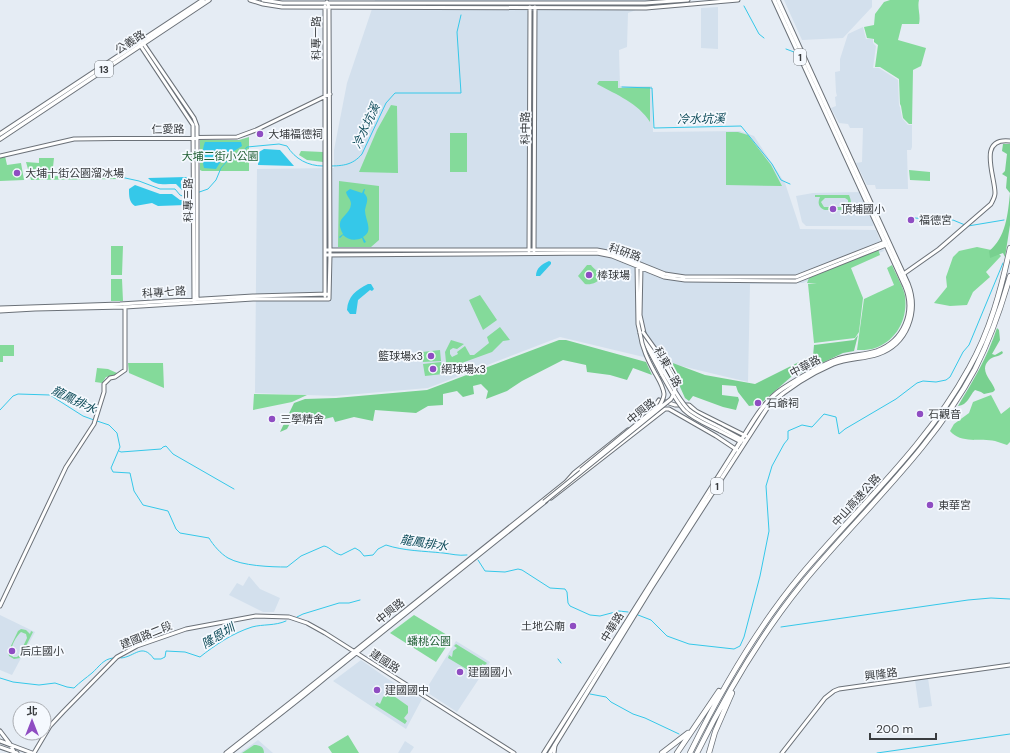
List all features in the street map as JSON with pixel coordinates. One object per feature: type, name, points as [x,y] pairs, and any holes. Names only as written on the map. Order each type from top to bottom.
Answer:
[{"type":"highway","name":"中山高速公路","points":[[690,753],[735,669],[766,621],[801,576],[919,442],[956,390],[973,361],[990,322],[1006,269],[1010,248]]},
{"type":"highway","name":"中山高速公路","points":[[696,753],[712,722],[767,631],[820,563],[926,442],[950,409],[975,369],[986,346],[996,322],[1010,276]]},
{"type":"highway","points":[[677,753],[735,669]]},
{"type":"highway","points":[[709,753],[717,728],[740,675]]},
{"type":"highway","points":[[662,753],[686,735],[704,713]]},
{"type":"highway","points":[[712,753],[717,728]]},
{"type":"main road","name":"公義路","points":[[0,139],[203,0]]},
{"type":"main road","name":"公義路","points":[[0,134],[209,0]]},
{"type":"main road","name":"中華路","points":[[774,0],[791,33],[902,275]]},
{"type":"main road","name":"中華路","points":[[544,753],[744,439],[766,409],[781,394],[830,366],[846,360],[879,353],[889,348],[899,340],[909,324],[913,306],[912,294],[885,244],[791,33],[778,0]]},
{"type":"main road","name":"中華路","points":[[550,753],[686,530]]},
{"type":"street","points":[[250,0],[276,6],[447,8],[646,8],[738,0]]},
{"type":"street","points":[[263,0],[282,3],[645,3],[688,0]]},
{"type":"street","name":"科專一路","points":[[325,299],[326,160],[324,7],[327,2]]},
{"type":"street","name":"科專一路","points":[[327,2],[329,7],[330,94],[329,299]]},
{"type":"street","points":[[447,8],[448,3]]},
{"type":"street","name":"科中路","points":[[530,3],[530,252]]},
{"type":"street","name":"科中路","points":[[534,3],[534,252]]},
{"type":"street","name":"科專三路","points":[[141,43],[189,118],[193,125],[196,137],[196,301]]},
{"type":"street","name":"仁愛路","points":[[0,156],[74,139],[237,137],[330,94]]},
{"type":"street","points":[[902,275],[939,249],[987,208],[994,199],[994,186],[990,156],[991,150],[1000,141],[1010,141]]},
{"type":"street","points":[[325,177],[330,177]]},
{"type":"street","name":"科研路","points":[[325,250],[534,252],[597,250],[613,253],[641,266],[665,274],[685,277],[796,277],[885,244]]},
{"type":"street","name":"科研路","points":[[325,255],[530,252]]},
{"type":"street","name":"科東二路","points":[[637,264],[637,312],[642,332],[673,394],[684,410],[691,415],[721,430],[744,439]]},
{"type":"street","name":"科東二路","points":[[641,266],[640,315],[642,332]]},
{"type":"street","name":"科專七路","points":[[0,311],[125,306],[253,296],[329,294]]},
{"type":"street","name":"科專七路","points":[[196,301],[329,299]]},
{"type":"street","points":[[0,606],[66,467],[94,424],[104,392],[104,384],[106,380],[115,377],[125,370],[125,306]]},
{"type":"street","name":"科專七路","points":[[0,308],[125,306]]},
{"type":"street","name":"中興路","points":[[495,540],[660,405],[664,394],[662,385],[641,341],[642,332]]},
{"type":"street","name":"中興路","points":[[226,753],[536,509],[671,399],[676,388],[674,378],[642,332]]},
{"type":"street","name":"中興路","points":[[654,409],[659,400]]},
{"type":"street","name":"中興路","points":[[566,482],[574,473],[663,401],[675,405]]},
{"type":"street","points":[[672,411],[671,407],[675,405],[689,405],[744,439]]},
{"type":"street","name":"中興路","points":[[544,502],[577,479],[622,441],[665,409],[669,409],[737,450]]},
{"type":"street","points":[[531,509],[536,509]]},
{"type":"street","name":"建國路二段","points":[[33,753],[50,726],[63,712],[117,657],[137,646],[186,629],[256,616],[289,617],[307,623]]},
{"type":"street","name":"建國路","points":[[307,623],[356,652],[514,753]]},
{"type":"street","name":"中興路","points":[[230,753],[293,705],[356,652]]},
{"type":"street","name":"興隆路","points":[[782,753],[825,698],[839,689],[1010,666]]},
{"type":"street","points":[[0,731],[16,752]]},
{"type":"street","points":[[0,741],[33,753]]},
{"type":"street","points":[[554,753],[556,743]]},
{"type":"street","points":[[0,747],[16,752]]},
{"type":"shaded area","points":[[375,0],[656,0],[649,5],[628,13],[627,47],[619,50],[620,86],[652,86],[653,132],[740,131],[754,136],[785,183],[800,229],[876,230],[884,251],[803,283],[750,284],[748,382],[560,337],[428,388],[334,396],[255,393],[257,169],[334,168],[334,150],[347,83]]},
{"type":"shaded area","points":[[784,0],[872,0],[872,7],[843,38],[802,40]]},
{"type":"shaded area","points":[[718,7],[718,49],[701,48],[701,8]]},
{"type":"shaded area","points":[[863,27],[866,39],[873,39],[873,43],[876,46],[873,68],[879,68],[898,80],[899,105],[902,118],[908,125],[912,125],[912,147],[911,150],[907,150],[908,189],[876,189],[875,185],[867,185],[856,163],[862,162],[863,128],[850,128],[848,124],[839,123],[831,108],[836,106],[835,97],[837,96],[835,72],[840,71],[840,59],[848,34]]},
{"type":"shaded area","name":"頂埔國小","points":[[860,192],[874,224],[873,226],[806,226],[802,222],[796,196],[813,193]]},
{"type":"shaded area","points":[[249,576],[260,589],[280,598],[274,612],[263,612],[229,595],[237,583],[243,586]]},
{"type":"shaded area","name":"后庄國小","points":[[0,615],[35,632],[12,675],[0,670]]},
{"type":"shaded area","name":"建國國小","points":[[456,641],[490,662],[457,712],[425,691]]},
{"type":"shaded area","name":"建國國中","points":[[361,660],[388,679],[422,699],[406,729],[333,681]]},
{"type":"shaded area","points":[[928,678],[932,706],[919,708],[915,680]]},
{"type":"shaded area","points":[[258,740],[273,753],[240,753]]},
{"type":"shaded area","points":[[405,741],[414,747],[410,753],[398,753]]},
{"type":"green space","points":[[890,0],[919,0],[919,24],[902,24],[898,40],[926,48],[921,66],[913,70],[912,124],[909,124],[903,118],[900,104],[899,79],[880,67],[875,67],[878,45],[874,42],[874,39],[867,38],[864,27],[874,25],[875,14],[884,2]]},
{"type":"green space","points":[[599,81],[618,81],[618,88],[650,87],[650,122],[645,115],[633,105],[597,84]]},
{"type":"green space","points":[[391,105],[397,106],[398,173],[359,172],[377,130]]},
{"type":"green space","points":[[726,132],[738,132],[748,135],[771,165],[782,186],[726,185]]},
{"type":"green space","points":[[450,133],[467,133],[467,172],[450,172]]},
{"type":"green space","name":"大埔二街小公園","points":[[249,137],[249,171],[200,170],[200,140],[239,140]]},
{"type":"green space","points":[[1003,144],[1010,144],[1010,193],[1006,188],[1007,177],[1002,174],[1005,171],[1007,154],[1002,151]]},
{"type":"green space","points":[[301,151],[323,152],[323,162],[307,160],[299,155]]},
{"type":"green space","points":[[5,156],[7,165],[21,163],[24,180],[0,181],[0,157]]},
{"type":"green space","points":[[39,158],[54,158],[52,176],[118,179],[31,180],[26,162],[39,163]]},
{"type":"green space","points":[[909,170],[930,172],[930,181],[910,180]]},
{"type":"green space","points":[[339,181],[379,186],[379,240],[371,247],[338,247]]},
{"type":"green space","points":[[1010,193],[1010,225],[1005,257],[1003,253],[990,258],[989,251],[995,246],[1003,232]]},
{"type":"green space","points":[[815,195],[849,195],[851,205],[847,210],[825,210],[819,205],[820,197],[815,197]],"holes":[[[825,198],[845,198],[848,200],[848,204],[844,207],[824,207],[821,202]]]},
{"type":"green space","points":[[111,246],[123,246],[122,275],[111,275]]},
{"type":"green space","points":[[977,247],[996,251],[1001,256],[986,272],[990,277],[973,292],[967,305],[950,306],[934,303],[947,287],[946,277],[953,257],[959,251]]},
{"type":"green space","points":[[878,249],[880,255],[851,268],[863,298],[859,332],[855,338],[814,343],[808,284],[817,284],[807,283],[809,278]]},
{"type":"green space","name":"棒球場","points":[[587,265],[591,265],[600,275],[597,282],[585,284],[578,276]]},
{"type":"green space","points":[[892,265],[905,296],[904,313],[899,329],[888,341],[880,346],[872,349],[857,350],[864,299],[894,285],[887,268]]},
{"type":"green space","points":[[111,279],[122,279],[123,301],[111,301]]},
{"type":"green space","points":[[480,295],[497,320],[483,330],[469,300]]},
{"type":"green space","points":[[500,327],[510,340],[503,341],[492,352],[459,364],[447,372],[445,352],[451,340],[464,344],[457,349],[453,348],[450,350],[452,357],[458,354],[457,352],[465,346],[470,355],[474,355],[489,343],[487,337]]},
{"type":"green space","points":[[997,328],[999,330],[1000,340],[992,354],[995,355],[1002,351],[1003,353],[989,360],[985,368],[987,376],[995,390],[984,394],[975,390],[964,404],[958,406],[985,358]]},
{"type":"green space","points":[[858,335],[854,351],[843,353],[801,373],[813,356],[814,345],[854,340]]},
{"type":"green space","points":[[559,340],[566,340],[646,362],[652,375],[633,368],[627,380],[610,375],[587,372],[586,365],[563,360],[522,381],[507,391],[486,399],[488,391],[481,384],[473,386],[474,394],[463,397],[457,391],[443,394],[443,405],[428,406],[416,413],[375,410],[373,421],[354,417],[335,422],[333,417],[316,421],[314,418],[302,421],[296,412],[287,429],[280,432],[294,403],[305,399],[336,398],[427,390]]},
{"type":"green space","points":[[0,345],[14,345],[14,356],[3,356],[3,362],[0,362]]},
{"type":"green space","name":"籃球場x3","points":[[440,350],[441,361],[423,362],[422,352]]},
{"type":"green space","points":[[807,358],[799,370],[761,403],[758,398],[754,401],[756,405],[749,406],[738,392],[736,386],[722,385],[722,395],[738,397],[739,400],[736,410],[693,396],[689,401],[685,398],[670,362],[705,375],[755,384]]},
{"type":"green space","name":"網球場x3","points":[[441,362],[443,374],[425,376],[423,364]]},
{"type":"green space","points":[[128,363],[163,363],[164,388],[129,373]]},
{"type":"green space","points":[[97,368],[108,369],[117,373],[117,375],[106,377],[102,383],[95,382]]},
{"type":"green space","points":[[254,394],[307,395],[292,402],[253,410]]},
{"type":"green space","points":[[991,395],[1001,414],[1010,407],[1010,442],[1007,445],[989,440],[971,440],[960,438],[950,431],[954,424],[969,413],[973,402]]},
{"type":"green space","name":"蟠桃公園","points":[[414,615],[452,638],[436,662],[390,633]]},
{"type":"green space","points":[[21,629],[26,630],[30,634],[31,631],[33,632],[20,658],[14,659],[9,656],[8,652],[18,631]],"holes":[[[21,632],[26,634],[27,638],[19,655],[17,657],[13,657],[11,651],[15,639]]]},
{"type":"green space","points":[[456,644],[487,663],[485,665],[482,664],[482,670],[478,673],[480,674],[478,676],[448,658],[449,655],[452,657],[453,651],[457,648],[454,646]]},
{"type":"green space","points":[[391,694],[408,706],[408,713],[404,718],[407,721],[405,724],[375,705],[377,702],[380,704],[383,697]]},
{"type":"green space","points":[[348,735],[359,753],[332,753],[328,747]]},
{"type":"green space","points":[[254,745],[261,747],[264,753],[242,753]]},
{"type":"water","points":[[205,142],[241,142],[242,146],[223,158],[216,169],[204,168],[203,148]]},
{"type":"water","points":[[264,149],[280,150],[294,166],[258,165],[259,152]]},
{"type":"water","points":[[186,177],[188,179],[186,190],[182,190],[176,184],[157,183],[148,178]]},
{"type":"water","points":[[135,185],[160,194],[172,194],[180,200],[187,200],[186,205],[158,206],[152,203],[135,206],[130,201],[129,189]]},
{"type":"water","points":[[350,189],[362,193],[365,189],[364,193],[367,201],[365,214],[368,232],[363,237],[366,242],[364,243],[362,238],[352,240],[343,235],[340,238],[339,237],[343,234],[340,228],[341,220],[348,212],[351,204],[346,192]]},
{"type":"water","points":[[549,261],[551,264],[540,276],[536,276],[540,267]]},
{"type":"water","points":[[368,284],[371,284],[374,289],[372,291],[370,290],[358,300],[356,314],[350,314],[347,310],[351,297],[356,291]]},
{"type":"waterway","points":[[744,6],[759,34],[764,38]]},
{"type":"waterway","name":"冷水坑溪","points":[[326,166],[350,163],[362,154],[386,103],[395,93],[461,93],[457,32],[461,15]]},
{"type":"waterway","points":[[786,49],[794,52]]},
{"type":"waterway","name":"冷水坑溪","points":[[622,87],[652,88],[654,128],[741,126],[772,164],[781,180],[790,184]]},
{"type":"waterway","name":"冷水坑溪","points":[[53,173],[116,176],[139,181],[160,189],[175,189],[180,195],[185,197],[208,189],[216,180],[221,168],[227,161],[235,159],[247,147],[279,144],[287,146],[290,151],[302,161],[312,165],[323,166]]},
{"type":"waterway","points":[[914,218],[953,220],[965,225]]},
{"type":"waterway","points":[[968,226],[1004,220]]},
{"type":"waterway","points":[[638,615],[651,620],[667,636],[689,644],[734,649],[740,646],[744,637],[760,576],[769,531],[766,486],[772,466],[788,439],[788,431],[802,425],[812,427],[824,414],[836,417],[839,434],[896,399],[917,383],[923,381],[936,382],[946,380],[950,377],[963,352],[969,345],[1003,263]]},
{"type":"waterway","name":"龍鳳排水","points":[[0,410],[13,396],[18,394],[50,395],[83,416],[94,420]]},
{"type":"waterway","name":"龍鳳排水","points":[[97,421],[109,425],[117,433],[120,447],[111,468],[113,472],[130,473],[134,491],[143,505],[168,511],[176,529],[180,533],[209,538],[220,552],[234,561],[257,566],[287,567],[301,556],[324,546],[341,555],[355,548],[364,556],[373,555],[378,549],[386,545],[407,550],[467,555]]},
{"type":"waterway","points":[[119,451],[161,449],[166,446],[173,454],[234,489]]},
{"type":"waterway","name":"龍鳳排水","points":[[478,560],[485,571],[505,572],[518,569],[550,588],[565,589],[570,606],[590,615],[600,616],[619,611],[628,612]]},
{"type":"waterway","points":[[781,627],[968,600],[991,598],[1010,599]]},
{"type":"waterway","name":"隆恩圳","points":[[297,617],[339,603],[349,603],[360,600]]},
{"type":"waterway","name":"隆恩圳","points":[[121,658],[142,651],[150,654],[154,659],[161,659],[165,657],[166,651],[185,652],[200,657],[224,640],[252,627],[278,624],[286,621]]},
{"type":"waterway","name":"隆恩圳","points":[[0,678],[13,682],[39,685],[55,683],[74,688],[104,662],[113,658]]},
{"type":"waterway","points":[[558,659],[561,663]]},
{"type":"waterway","points":[[590,694],[606,697],[611,702],[633,714],[679,734]]},
{"type":"waterway","points":[[877,753],[1010,734]]},
{"type":"place","name":"大埔福德祠","points":[[260,134]]},
{"type":"place","name":"大埔十街公園溜冰場","points":[[17,173]]},
{"type":"place","name":"頂埔國小","points":[[833,209]]},
{"type":"place","name":"福德宮","points":[[911,220]]},
{"type":"place","name":"棒球場","points":[[589,275]]},
{"type":"place","name":"籃球場x3","points":[[431,356]]},
{"type":"place","name":"網球場x3","points":[[433,369]]},
{"type":"place","name":"石爺祠","points":[[758,403]]},
{"type":"place","name":"石觀音","points":[[920,414]]},
{"type":"place","name":"三學精舍","points":[[272,419]]},
{"type":"place","name":"東華宮","points":[[930,505]]},
{"type":"place","name":"土地公廟","points":[[573,626]]},
{"type":"place","name":"后庄國小","points":[[12,651]]},
{"type":"place","name":"建國國小","points":[[460,672]]},
{"type":"place","name":"建國國中","points":[[377,690]]}]
